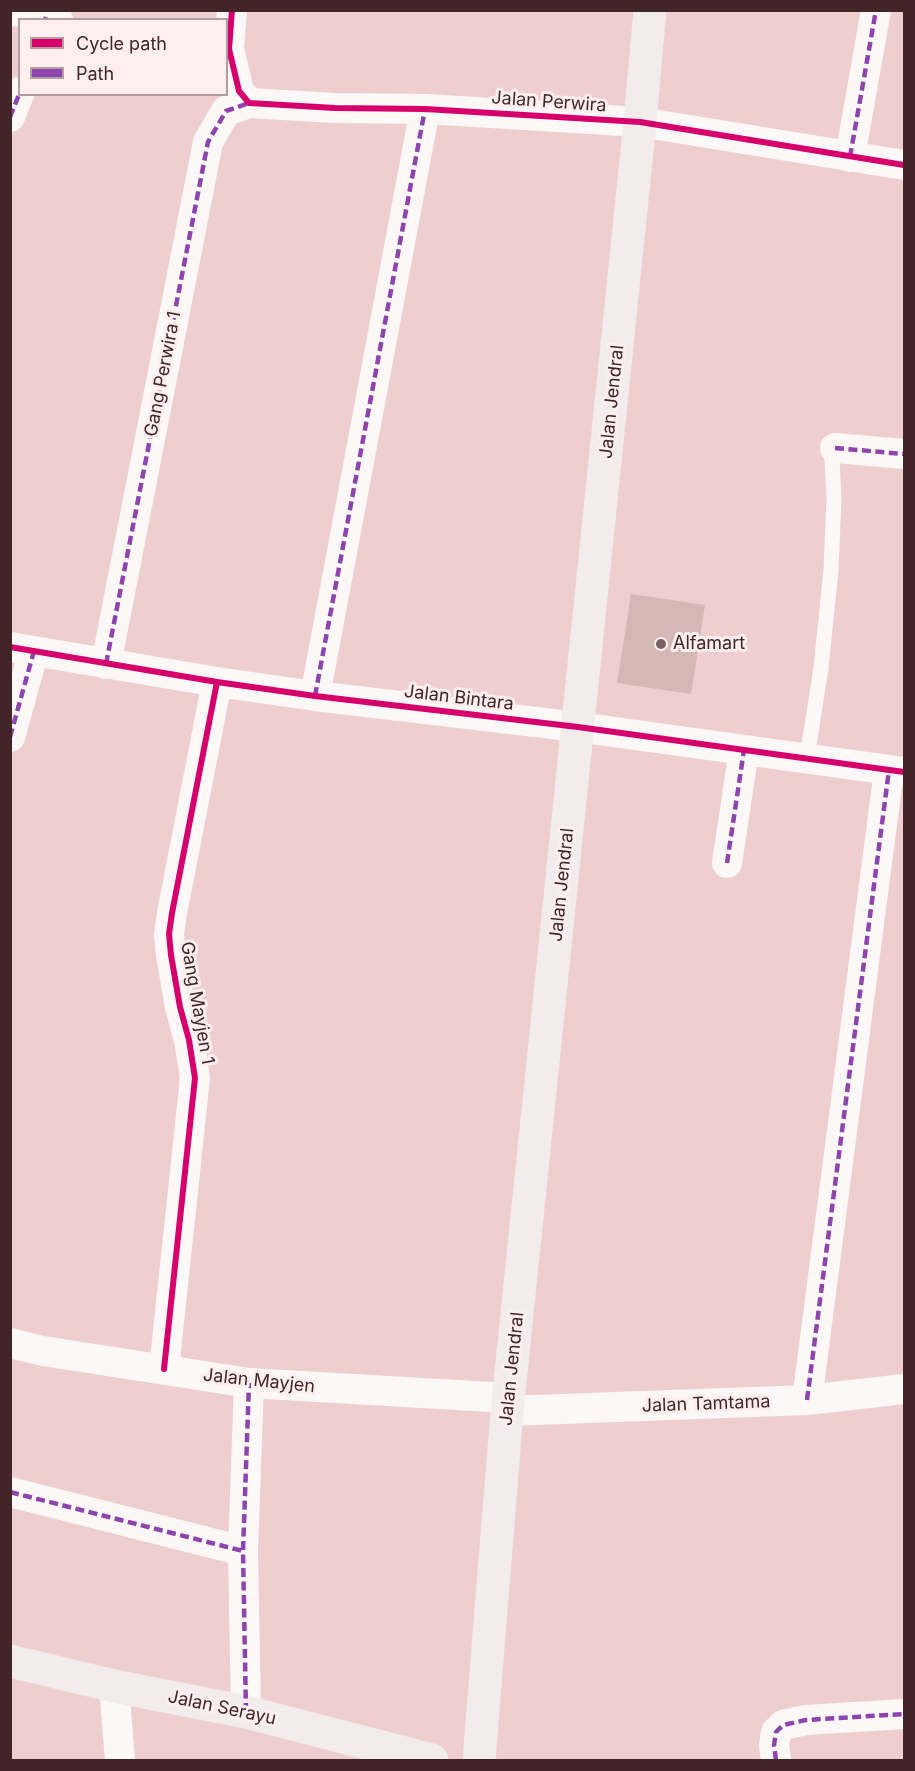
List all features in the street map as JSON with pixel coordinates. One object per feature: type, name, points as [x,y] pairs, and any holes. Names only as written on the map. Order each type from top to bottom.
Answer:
[{"type":"main road","name":"Jalan Jendral","points":[[479,1761],[508,1405],[650,10]]},
{"type":"main road","name":"Jalan Serayu","points":[[10,1661],[114,1686],[246,1712],[432,1761]]},
{"type":"street","points":[[11,10],[46,18]]},
{"type":"street","points":[[232,10],[228,49],[239,91],[249,104]]},
{"type":"street","points":[[850,157],[876,10]]},
{"type":"street","points":[[10,117],[18,96]]},
{"type":"street","name":"Jalan Perwira","points":[[249,104],[425,109],[640,123],[904,165]]},
{"type":"street","name":"Gang Perwira 1","points":[[106,664],[208,142],[226,111],[249,104]]},
{"type":"street","points":[[315,696],[425,109]]},
{"type":"street","points":[[835,448],[904,454]]},
{"type":"street","points":[[10,737],[22,649]]},
{"type":"street","name":"Jalan Bintara","points":[[22,649],[315,696],[578,727],[897,771]]},
{"type":"street","name":"Gang Mayjen 1","points":[[164,1369],[195,1078],[174,976],[170,934],[172,913],[217,682]]},
{"type":"street","points":[[727,862],[744,750]]},
{"type":"street","points":[[807,1400],[897,771]]},
{"type":"street","name":"Jalan Mayjen","points":[[10,1343],[43,1351],[249,1383],[508,1405]]},
{"type":"street","points":[[246,1712],[243,1551],[249,1383]]},
{"type":"street","name":"Jalan Tamtama","points":[[508,1405],[807,1400],[904,1389]]},
{"type":"street","points":[[10,1492],[243,1551]]},
{"type":"street","points":[[114,1686],[120,1761]]},
{"type":"street","points":[[776,1761],[774,1745],[776,1732],[783,1725],[806,1720],[904,1714]]},
{"type":"lane","points":[[807,758],[821,668],[831,570],[834,499],[832,459],[835,448]]},
{"type":"building","name":"Alfamart","points":[[631,594],[705,605],[691,694],[617,683]]},
{"type":"marked path","points":[[850,157],[876,10]]},
{"type":"marked path","points":[[10,117],[18,96]]},
{"type":"marked path","points":[[106,664],[208,142],[226,111],[249,103]]},
{"type":"marked path","points":[[315,696],[425,109]]},
{"type":"marked path","points":[[835,448],[904,454]]},
{"type":"marked path","points":[[10,737],[34,651]]},
{"type":"marked path","points":[[727,863],[744,750]]},
{"type":"marked path","points":[[807,1400],[889,770]]},
{"type":"marked path","points":[[246,1712],[243,1551],[249,1383]]},
{"type":"marked path","points":[[10,1492],[243,1551]]},
{"type":"marked path","points":[[776,1760],[774,1745],[776,1732],[783,1725],[806,1720],[904,1714]]},
{"type":"cycle path","points":[[232,10],[229,49],[239,91],[249,103],[335,108],[425,109],[640,122],[904,165]]},
{"type":"cycle path","points":[[10,647],[315,696],[578,727],[904,772]]},
{"type":"cycle path","points":[[164,1369],[195,1078],[189,1040],[180,1007],[169,934],[217,682]]},
{"type":"place","name":"Alfamart","points":[[661,644]]}]
